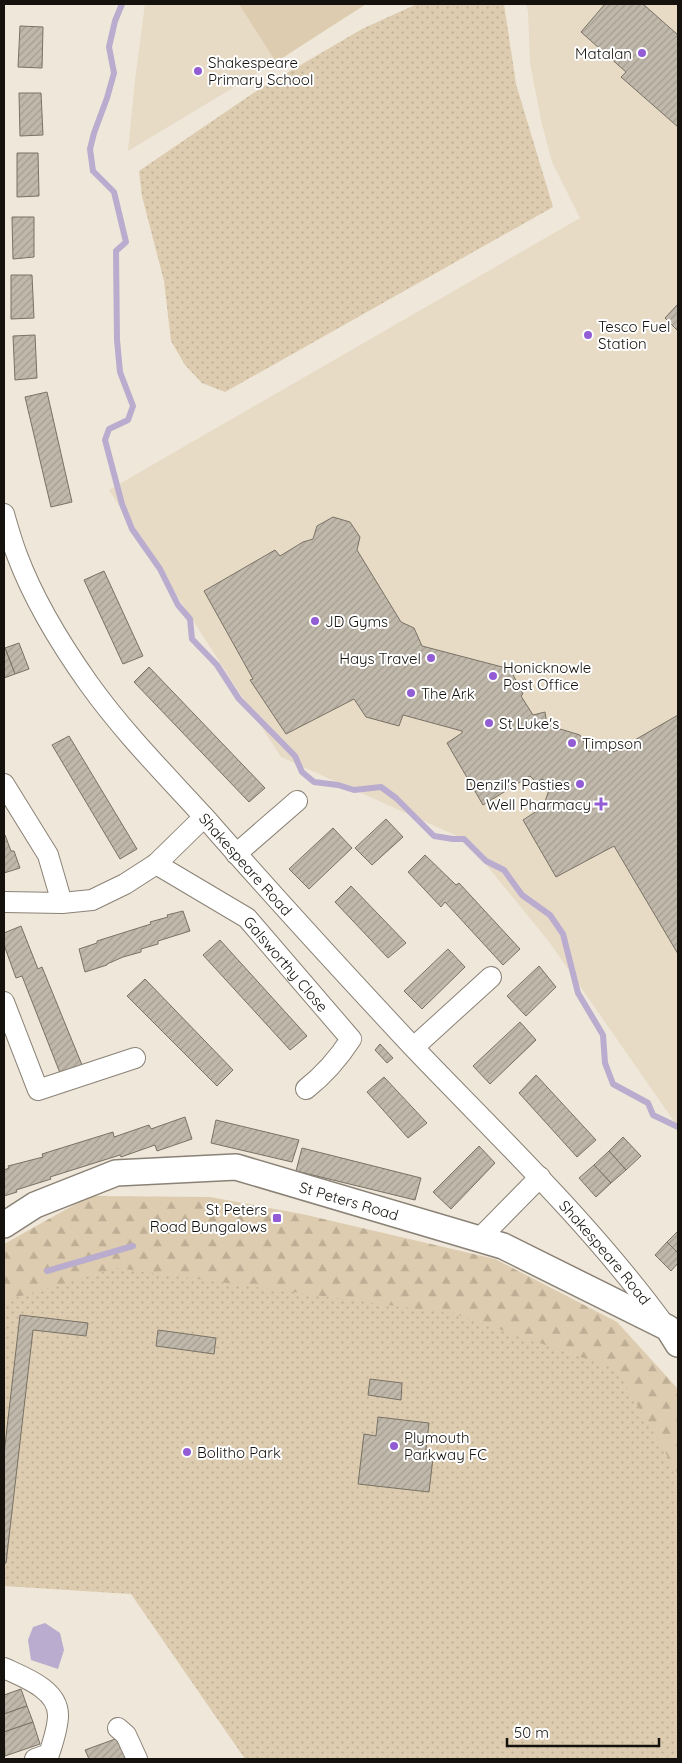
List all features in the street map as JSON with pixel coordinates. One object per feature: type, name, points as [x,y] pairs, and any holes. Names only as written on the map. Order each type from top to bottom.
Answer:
[{"type":"street","name":"Shakespeare Road","points":[[4,514],[17,555],[40,606],[88,683],[115,718],[236,854],[414,1047],[540,1178],[631,1279],[673,1336]]},
{"type":"street","points":[[4,784],[48,855],[62,903]]},
{"type":"street","points":[[236,854],[297,801]]},
{"type":"street","points":[[4,902],[62,903],[92,900],[124,884],[156,864],[204,817]]},
{"type":"street","name":"Galsworthy Close","points":[[156,864],[247,918],[351,1038],[333,1065],[323,1076],[306,1089]]},
{"type":"street","points":[[414,1047],[491,977]]},
{"type":"street","points":[[4,1002],[38,1090],[135,1058]]},
{"type":"street","name":"St Peters Road","points":[[4,1225],[35,1206],[116,1173],[236,1168],[503,1246],[673,1336]]},
{"type":"street","points":[[479,1239],[540,1178]]},
{"type":"street","points":[[4,1668],[35,1683],[51,1697],[58,1713],[57,1727],[42,1757]]},
{"type":"street","points":[[118,1728],[126,1736],[137,1759]]},
{"type":"shaded area","name":"Shakespeare Primary School","points":[[145,4],[366,4],[276,62],[128,151]]},
{"type":"shaded area","points":[[526,4],[678,4],[678,1127],[550,943],[466,840],[281,757],[109,490],[580,218],[552,162],[541,120],[530,63],[528,11]]},
{"type":"shaded area","points":[[45,1623],[60,1633],[64,1650],[58,1669],[31,1660],[28,1640],[33,1627]]},
{"type":"green space","points":[[239,4],[366,4],[276,62]]},
{"type":"green space","points":[[417,4],[504,4],[516,84],[553,207],[225,392],[202,383],[185,365],[171,341],[164,281],[142,196],[139,171],[258,90],[362,29]]},
{"type":"green space","points":[[90,1196],[210,1197],[302,1214],[495,1259],[617,1322],[678,1389],[678,1492],[4,1302],[4,1244]]},
{"type":"green space","points":[[117,1268],[455,1314],[616,1369],[678,1474],[678,1759],[245,1759],[131,1594],[4,1586],[4,1301]]},
{"type":"building","name":"Matalan","points":[[605,4],[643,4],[678,35],[678,127],[621,77],[626,72],[581,32]]},
{"type":"building","points":[[20,26],[43,27],[42,68],[18,67]]},
{"type":"building","points":[[19,93],[41,93],[43,135],[20,136]]},
{"type":"building","points":[[17,153],[38,153],[39,196],[17,197]]},
{"type":"building","points":[[12,217],[34,217],[34,257],[13,259]]},
{"type":"building","points":[[11,275],[32,275],[34,318],[11,319]]},
{"type":"building","points":[[678,304],[678,331],[665,318]]},
{"type":"building","points":[[35,335],[37,378],[15,380],[13,336]]},
{"type":"building","points":[[47,392],[72,502],[51,507],[25,397]]},
{"type":"building","points":[[333,517],[350,522],[360,537],[357,550],[401,622],[414,628],[422,646],[510,669],[523,694],[521,696],[533,715],[545,712],[547,725],[580,735],[589,752],[607,740],[614,752],[678,715],[678,954],[614,846],[556,877],[523,820],[543,807],[549,790],[543,779],[536,782],[530,776],[483,805],[447,743],[462,733],[462,731],[403,715],[399,726],[366,717],[354,699],[286,734],[250,680],[253,679],[204,591],[275,550],[280,556],[303,542],[313,539],[317,526]]},
{"type":"building","points":[[104,571],[143,656],[123,664],[84,580]]},
{"type":"building","points":[[19,643],[29,669],[15,674],[5,648]]},
{"type":"building","points":[[4,649],[15,674],[4,678]]},
{"type":"building","points":[[149,667],[265,788],[249,802],[134,682]]},
{"type":"building","points":[[69,736],[137,849],[120,859],[52,745]]},
{"type":"building","points":[[386,819],[403,837],[372,865],[355,848]]},
{"type":"building","points":[[333,828],[352,848],[309,889],[289,869]]},
{"type":"building","points":[[4,836],[11,851],[14,851],[20,868],[4,873]]},
{"type":"building","points":[[425,855],[456,885],[459,883],[520,949],[503,965],[445,902],[441,907],[408,872]]},
{"type":"building","points":[[351,886],[406,943],[388,958],[335,902]]},
{"type":"building","points":[[183,911],[190,931],[158,941],[158,944],[141,949],[141,952],[85,972],[79,949],[97,943],[97,941],[151,924],[150,922],[168,917],[167,915]]},
{"type":"building","points":[[21,926],[38,969],[42,967],[82,1065],[60,1073],[22,976],[16,978],[4,945],[4,933]]},
{"type":"building","points":[[220,940],[307,1036],[290,1050],[203,955]]},
{"type":"building","points":[[448,949],[465,967],[422,1009],[404,991]]},
{"type":"building","points":[[539,966],[556,987],[526,1016],[507,996]]},
{"type":"building","points":[[145,979],[233,1070],[217,1086],[127,996]]},
{"type":"building","points":[[520,1022],[536,1040],[490,1084],[473,1066]]},
{"type":"building","points":[[380,1044],[393,1058],[387,1063],[375,1050]]},
{"type":"building","points":[[536,1075],[596,1140],[577,1157],[519,1093]]},
{"type":"building","points":[[384,1077],[427,1123],[408,1138],[367,1092]]},
{"type":"building","points":[[185,1117],[192,1139],[157,1151],[155,1145],[121,1157],[120,1155],[50,1177],[51,1179],[16,1190],[17,1192],[4,1196],[4,1170],[9,1168],[8,1166],[43,1157],[42,1154],[113,1132],[114,1137],[149,1125],[151,1129]]},
{"type":"building","points":[[216,1120],[299,1140],[292,1162],[211,1143]]},
{"type":"building","points":[[623,1137],[641,1156],[626,1170],[609,1151]]},
{"type":"building","points":[[479,1146],[495,1163],[451,1209],[433,1192]]},
{"type":"building","points":[[302,1148],[421,1178],[415,1200],[296,1171]]},
{"type":"building","points":[[609,1151],[626,1170],[611,1183],[594,1165]]},
{"type":"building","points":[[594,1165],[611,1183],[596,1197],[579,1178]]},
{"type":"building","points":[[678,1231],[678,1253],[667,1242]]},
{"type":"building","points":[[667,1242],[678,1253],[678,1263],[671,1271],[655,1255]]},
{"type":"building","points":[[20,1315],[88,1323],[86,1336],[33,1330],[6,1563],[4,1563],[4,1454]]},
{"type":"building","points":[[158,1330],[216,1338],[214,1354],[156,1346]]},
{"type":"building","points":[[370,1379],[402,1383],[401,1400],[368,1395]]},
{"type":"building","name":"Plymouth Parkway FC","points":[[378,1417],[429,1423],[425,1457],[433,1458],[429,1492],[358,1484],[364,1434],[376,1436]]},
{"type":"building","points":[[21,1689],[27,1706],[4,1714],[4,1695]]},
{"type":"building","points":[[27,1706],[33,1722],[4,1732],[4,1714]]},
{"type":"building","points":[[33,1722],[40,1744],[5,1756],[4,1732]]},
{"type":"building","points":[[118,1738],[126,1759],[89,1759],[85,1750]]},
{"type":"waterway","points":[[122,4],[115,21],[109,47],[114,73],[90,149],[93,171],[114,192],[126,242],[116,251],[117,340],[120,372],[133,406],[128,420],[109,429],[105,440],[122,504],[132,529],[160,569],[178,605],[190,619],[192,639],[217,665],[239,699],[295,756],[302,772],[314,782],[338,785],[354,790],[381,787],[396,798],[434,836],[464,839],[486,861],[504,870],[522,895],[550,915],[563,934],[578,993],[603,1035],[605,1063],[613,1084],[648,1103],[653,1115],[678,1127]]},
{"type":"waterway","points":[[47,1271],[133,1246]]},
{"type":"place","name":"Matalan","points":[[642,53]]},
{"type":"place","name":"Shakespeare Primary School","points":[[198,71]]},
{"type":"place","name":"Tesco Fuel Station","points":[[588,335]]},
{"type":"place","name":"JD Gyms","points":[[315,621]]},
{"type":"place","name":"Hays Travel","points":[[431,658]]},
{"type":"place","name":"Honicknowle Post Office","points":[[493,676]]},
{"type":"place","name":"The Ark","points":[[411,693]]},
{"type":"place","name":"St Luke's","points":[[489,723]]},
{"type":"place","name":"Timpson","points":[[572,743]]},
{"type":"place","name":"Denzil's Pasties","points":[[580,784]]},
{"type":"place","name":"Well Pharmacy","points":[[601,804]]},
{"type":"place","name":"St Peters Road Bungalows","points":[[277,1218]]},
{"type":"place","name":"Plymouth Parkway FC","points":[[394,1446]]},
{"type":"place","name":"Bolitho Park","points":[[187,1452]]}]
